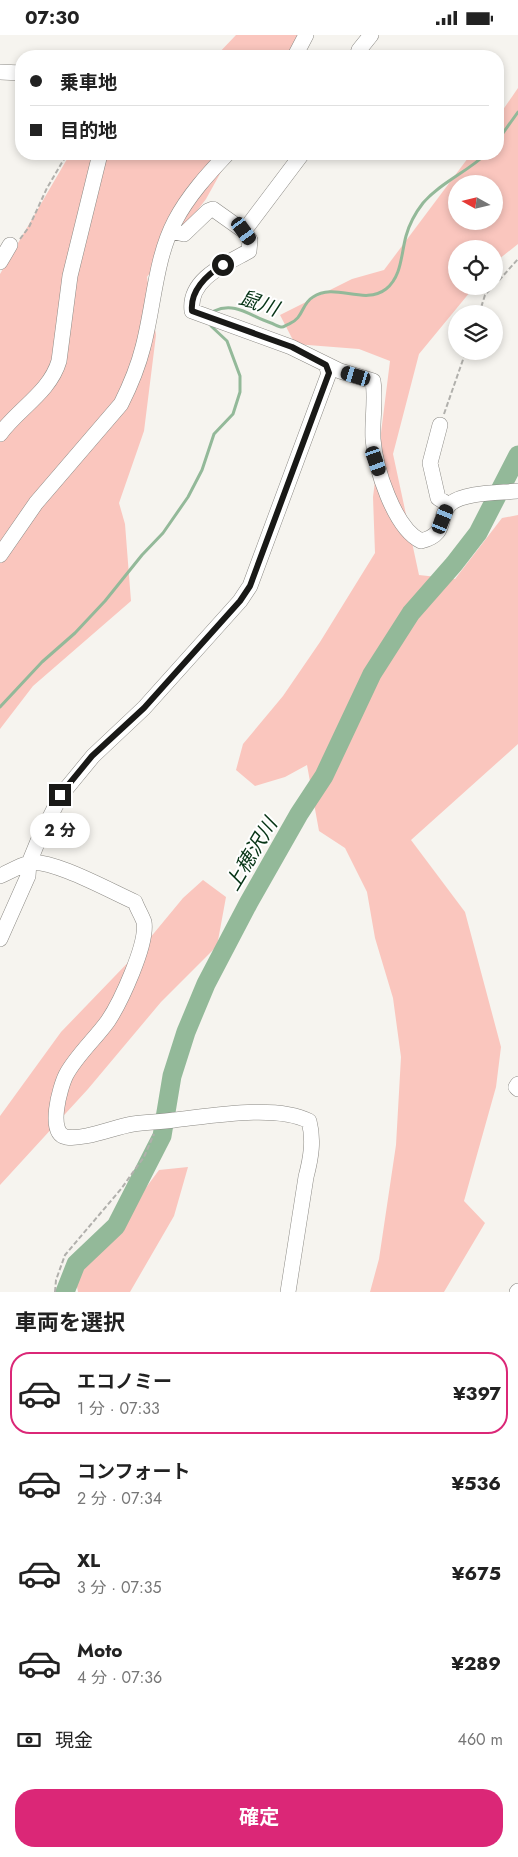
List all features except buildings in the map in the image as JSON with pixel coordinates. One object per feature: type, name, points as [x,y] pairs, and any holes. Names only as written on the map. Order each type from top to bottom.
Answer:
[{"type":"street","points":[[298,50],[306,35]]},
{"type":"street","points":[[359,50],[371,35]]},
{"type":"street","points":[[0,71],[15,72]]},
{"type":"street","points":[[0,435],[45,387],[57,369],[70,276],[99,160]]},
{"type":"street","points":[[0,555],[36,503],[121,404],[129,389],[143,348],[161,259],[171,231],[185,205],[221,160]]},
{"type":"street","points":[[244,231],[297,160]]},
{"type":"street","points":[[171,231],[184,235],[208,211],[213,209],[244,231],[250,240],[249,251],[211,272],[199,285],[191,304],[192,311],[212,320],[292,347],[326,365],[373,381],[375,396],[373,438],[376,461],[385,489],[403,527],[413,537],[421,541],[438,533],[449,505],[462,497],[518,491]]},
{"type":"street","points":[[0,262],[10,245]]},
{"type":"street","points":[[0,939],[28,876],[29,863],[60,795],[92,756],[144,708],[240,601],[250,586],[329,373],[326,365]]},
{"type":"street","points":[[440,425],[430,463],[438,498],[449,505]]},
{"type":"street","points":[[0,876],[29,863],[42,863],[63,870],[134,902],[144,923],[141,947],[119,1002],[108,1021],[66,1075],[58,1098],[56,1125],[58,1132],[63,1136],[74,1138],[134,1124],[230,1113],[279,1113],[298,1115],[308,1121],[313,1135],[310,1161],[288,1292]]},
{"type":"street","points":[[518,1084],[516,1087],[518,1089]]},
{"type":"path","points":[[10,245],[17,243],[29,227],[63,160]]},
{"type":"path","points":[[503,275],[518,259]]},
{"type":"path","points":[[440,425],[463,360]]},
{"type":"path","points":[[54,1292],[56,1280],[65,1255],[121,1189],[144,1157],[155,1133],[156,1122]]},
{"type":"shaded area","points":[[236,35],[311,35],[297,50],[222,50]]},
{"type":"shaded area","points":[[518,88],[518,244],[503,256],[503,240],[448,240],[448,295],[468,295],[459,305],[448,305],[448,319],[419,354],[393,454],[419,575],[455,579],[502,518],[518,515],[518,744],[411,840],[465,912],[501,1047],[496,1087],[464,1201],[485,1223],[444,1292],[370,1292],[379,1259],[396,1145],[401,1057],[393,998],[375,938],[367,892],[345,848],[319,831],[307,765],[285,777],[255,786],[236,770],[243,744],[283,696],[320,642],[375,553],[373,497],[390,361],[359,349],[295,344],[280,315],[352,279],[384,270],[448,185],[448,230],[503,230],[503,175],[455,175],[466,160],[504,160],[504,108]]},
{"type":"shaded area","points":[[66,160],[228,160],[206,199],[147,277],[156,335],[144,431],[119,503],[125,524],[131,601],[33,686],[0,729],[0,274]]},
{"type":"shaded area","points":[[203,880],[226,897],[217,946],[161,1002],[88,1089],[0,1185],[0,1116],[61,1032],[140,950],[183,898]]},
{"type":"shaded area","points":[[188,1167],[174,1216],[130,1292],[78,1292],[75,1276],[106,1242],[159,1170]]},
{"type":"waterway","name":"鼠川","points":[[504,132],[518,112]]},
{"type":"waterway","name":"鼠川","points":[[213,315],[214,311],[222,308],[236,309],[283,327],[300,315],[309,300],[322,293],[340,292],[368,295],[377,294],[386,289],[395,278],[407,232],[423,203],[437,189],[478,160]]},
{"type":"waterway","name":"鼠川","points":[[0,707],[42,662],[75,633],[105,601],[142,555],[163,533],[188,497],[202,470],[214,434],[233,414],[240,392],[240,376],[227,341],[211,324]]},
{"type":"waterway","name":"上穂沢川","points":[[65,1292],[76,1264],[116,1226],[162,1136],[172,1076],[186,1032],[206,984],[249,902],[299,814],[324,776],[372,674],[411,613],[454,564],[478,533],[518,455]]},
{"type":"route","points":[[60,795],[92,756],[144,708],[240,601],[250,586],[329,373],[326,365],[292,347],[192,311],[191,304],[199,285],[211,272],[223,265]]}]
